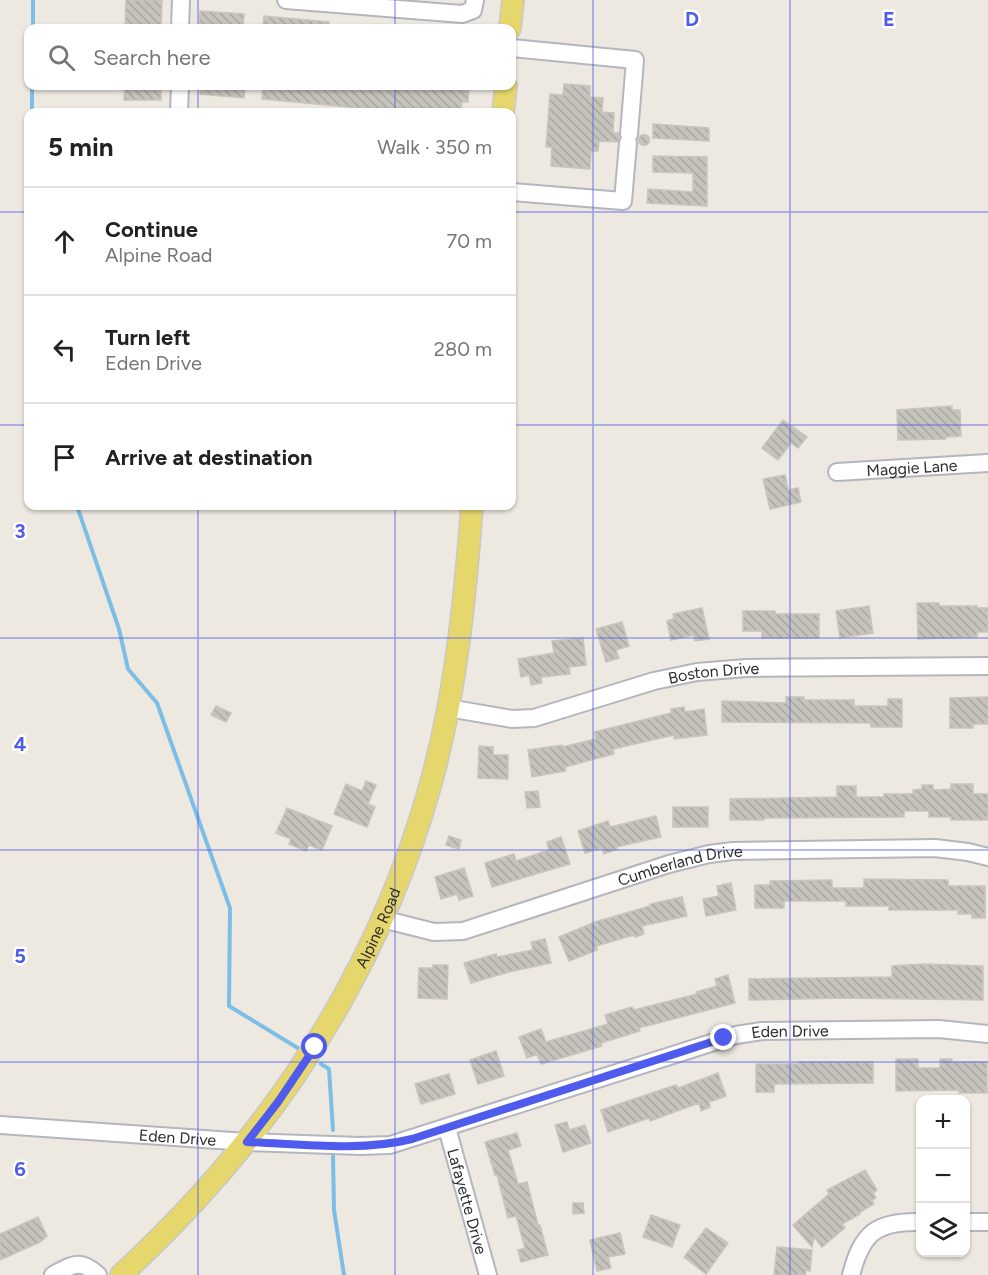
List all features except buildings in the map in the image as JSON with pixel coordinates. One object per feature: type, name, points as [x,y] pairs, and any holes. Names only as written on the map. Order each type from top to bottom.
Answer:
[{"type":"main road","points":[[510,24],[513,0]]},
{"type":"main road","points":[[503,108],[506,90]]},
{"type":"main road","name":"Alpine Road","points":[[121,1275],[194,1204],[278,1102],[339,1008],[382,919],[422,811],[448,708],[459,641],[472,510]]},
{"type":"street","points":[[180,24],[181,0]]},
{"type":"street","points":[[286,0],[462,14],[473,10],[475,0]]},
{"type":"street","points":[[516,48],[635,60],[623,201],[516,192]]},
{"type":"street","points":[[179,108],[180,90]]},
{"type":"street","name":"Maggie Lane","points":[[837,472],[988,463]]},
{"type":"street","name":"Boston Drive","points":[[448,708],[519,720],[534,718],[654,681],[697,672],[746,668],[988,666]]},
{"type":"street","name":"Cumberland Drive","points":[[382,919],[434,933],[463,931],[669,864],[709,854],[744,849],[935,848],[988,857]]},
{"type":"street","name":"Eden Drive","points":[[0,1125],[247,1142],[380,1146],[406,1141],[736,1035],[769,1031],[932,1029],[988,1034]]},
{"type":"street","name":"Lafayette Drive","points":[[447,1128],[488,1275]]},
{"type":"street","points":[[851,1275],[859,1248],[867,1237],[880,1228],[916,1222]]},
{"type":"street","points":[[970,1222],[988,1222]]},
{"type":"street","points":[[53,1275],[77,1264],[89,1266],[98,1275]]},
{"type":"waterway","points":[[33,0],[33,24]]},
{"type":"waterway","points":[[32,90],[32,108]]},
{"type":"waterway","points":[[78,510],[119,629],[128,669],[157,703],[230,908],[229,1006],[301,1050]]},
{"type":"waterway","points":[[321,1064],[329,1069],[333,1130]]},
{"type":"waterway","points":[[333,1156],[334,1210],[344,1275]]},
{"type":"route","points":[[315,1047],[278,1102],[247,1142],[360,1146],[390,1144],[412,1139],[724,1038]]}]
